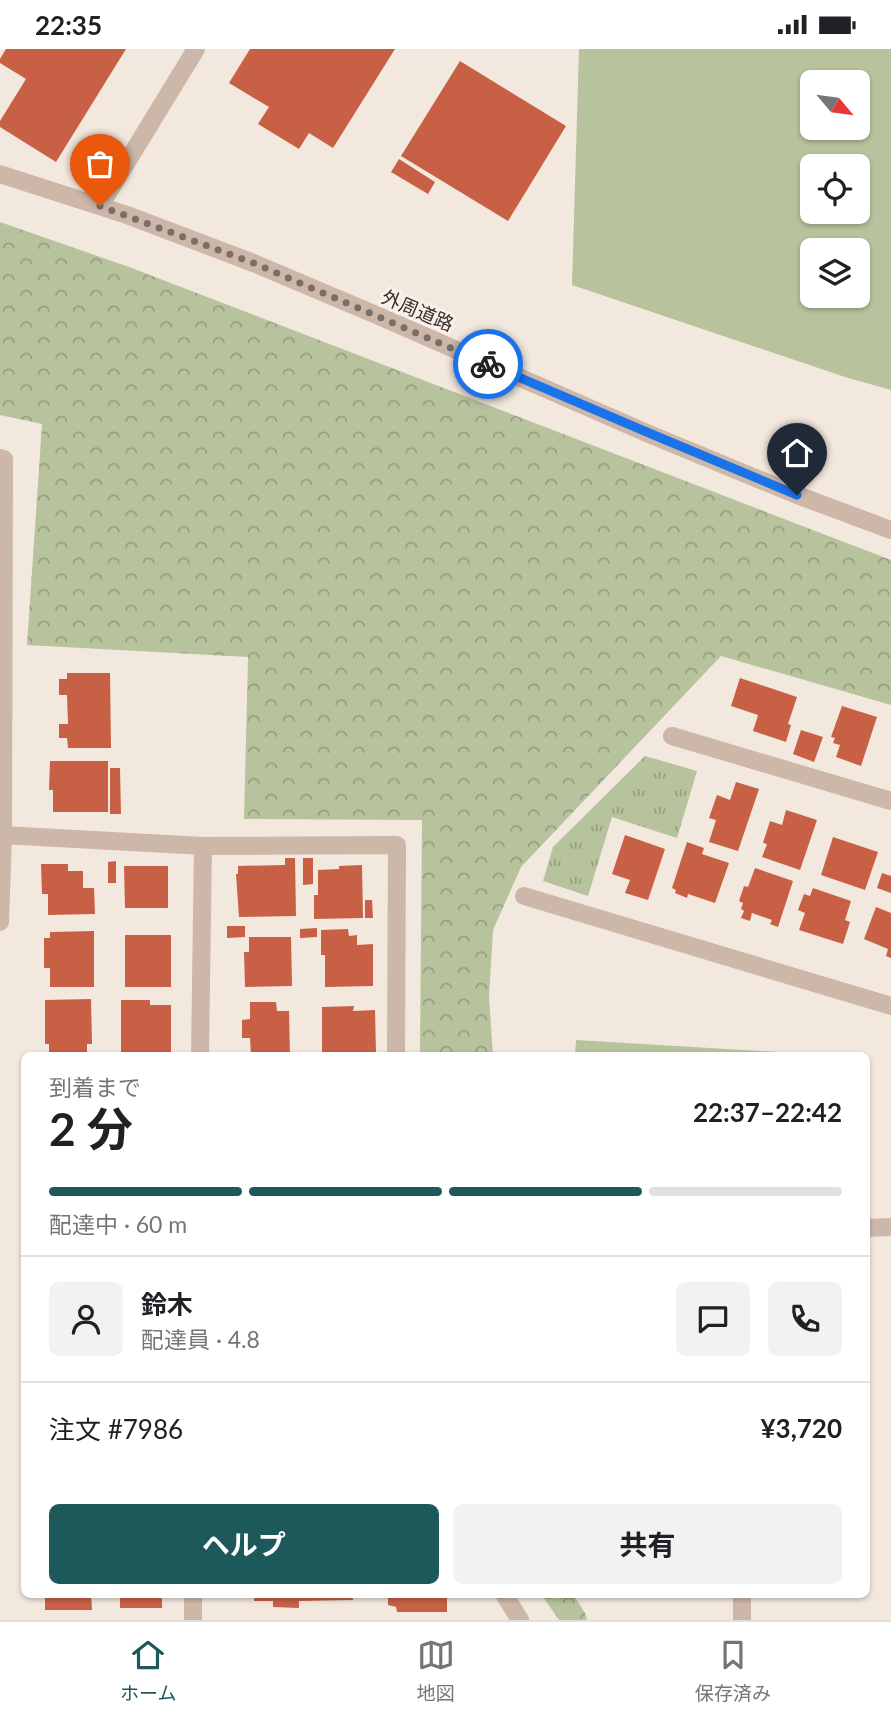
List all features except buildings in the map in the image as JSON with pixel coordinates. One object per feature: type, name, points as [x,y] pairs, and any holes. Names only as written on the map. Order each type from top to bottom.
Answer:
[{"type":"street","points":[[100,206],[196,49]]},
{"type":"street","name":"外周道路","points":[[0,174],[100,206],[256,264],[674,444],[891,530]]},
{"type":"street","points":[[0,458],[4,459],[0,922]]},
{"type":"street","points":[[672,736],[891,801]]},
{"type":"street","points":[[2,835],[202,846],[397,845],[396,1052]]},
{"type":"street","points":[[200,1052],[202,846]]},
{"type":"street","points":[[524,896],[891,1006]]},
{"type":"street","points":[[870,1228],[891,1227]]},
{"type":"street","points":[[193,1598],[193,1620]]},
{"type":"street","points":[[506,1598],[520,1620]]},
{"type":"street","points":[[742,1598],[742,1620]]},
{"type":"green space","points":[[579,49],[891,49],[891,390],[572,285]]},
{"type":"green space","points":[[0,222],[129,267],[891,560],[891,705],[721,656],[521,867],[493,930],[489,997],[493,1052],[420,1052],[422,820],[244,819],[248,657],[27,645],[42,424],[0,415]]},
{"type":"green space","points":[[645,756],[697,771],[677,838],[612,817],[588,896],[543,881],[553,847]]},
{"type":"green space","points":[[576,1040],[778,1052],[575,1052]]},
{"type":"green space","points":[[544,1598],[576,1598],[587,1620],[559,1620]]},
{"type":"way so far","points":[[100,206],[256,264],[488,364]]},
{"type":"route","points":[[488,364],[797,495]]}]
